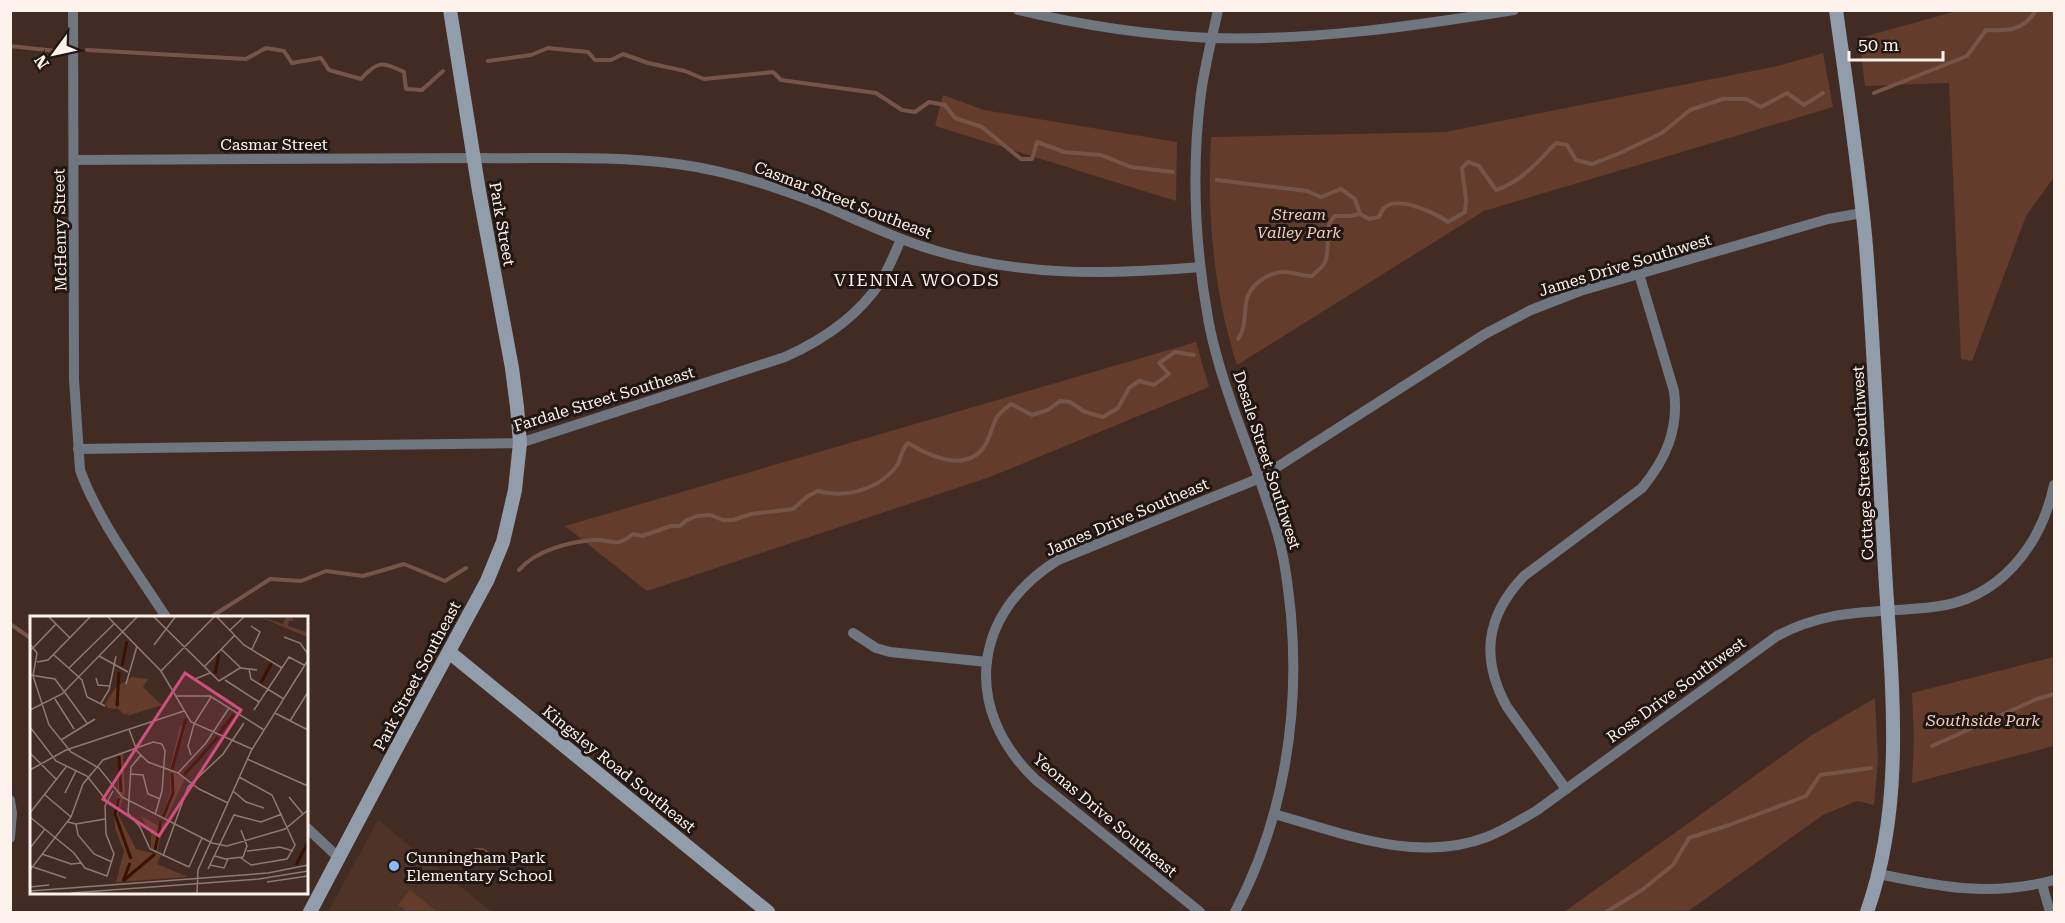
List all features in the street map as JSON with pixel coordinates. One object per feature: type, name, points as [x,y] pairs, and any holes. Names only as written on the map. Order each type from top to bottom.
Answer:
[{"type":"street","name":"McHenry Street","points":[[73,10],[74,379],[80,470],[109,527],[165,616]]},
{"type":"street","name":"Park Street","points":[[450,10],[500,311],[512,368],[520,443]]},
{"type":"street","points":[[1018,10],[1111,29],[1212,38],[1327,34],[1442,22],[1514,10]]},
{"type":"street","name":"Desale Street Southwest","points":[[1218,10],[1200,99],[1195,183],[1200,267],[1215,345],[1278,535],[1285,567],[1293,644],[1294,687],[1291,728],[1274,814],[1260,860],[1235,912]]},
{"type":"street","name":"Cottage Street Southwest","points":[[1836,10],[1862,213],[1873,335],[1894,766],[1892,804],[1879,874],[1867,912]]},
{"type":"street","name":"Casmar Street","points":[[74,160],[474,158]]},
{"type":"street","name":"Casmar Street Southeast","points":[[474,158],[601,158],[679,164],[755,181],[815,202],[925,248],[988,263],[1036,270],[1099,274],[1200,267]]},
{"type":"street","name":"James Drive Southwest","points":[[1260,478],[1485,334],[1530,310],[1561,298],[1828,219],[1862,213]]},
{"type":"street","name":"Fardale Street Southeast","points":[[78,449],[520,443],[785,357],[809,346],[845,322],[865,302],[886,273],[901,239]]},
{"type":"street","points":[[1566,789],[1499,693],[1493,676],[1490,644],[1495,619],[1511,589],[1524,576],[1642,488],[1665,455],[1675,423],[1674,391],[1640,274]]},
{"type":"street","name":"Park Street Southeast","points":[[310,912],[496,563],[510,519],[520,443]]},
{"type":"street","name":"James Drive Southeast","points":[[987,662],[994,632],[1002,616],[1025,584],[1041,571],[1058,560],[1260,478]]},
{"type":"street","name":"Ross Drive Southwest","points":[[1274,814],[1390,844],[1437,848],[1469,842],[1508,828],[1536,811],[1777,636],[1795,626],[1839,614],[1935,607],[1971,596],[2007,573],[2035,540],[2055,485]]},
{"type":"street","points":[[853,633],[870,645],[890,652],[987,662]]},
{"type":"street","name":"Kingsley Road Southeast","points":[[448,652],[768,912]]},
{"type":"street","name":"Yeonas Drive Southeast","points":[[987,662],[987,692],[991,711],[1009,750],[1022,766],[1200,912]]},
{"type":"street","points":[[10,800],[12,813],[10,838]]},
{"type":"street","points":[[308,829],[339,858]]},
{"type":"street","points":[[1879,874],[1956,889],[1984,890],[2010,889],[2055,880]]},
{"type":"street","points":[[2042,884],[2050,912]]},
{"type":"shaded area","name":"Cunningham Park Elementary School","points":[[378,820],[492,912],[328,912]]},
{"type":"shaded area","points":[[475,849],[483,849],[489,853],[489,858],[483,862],[476,862],[471,858]]},
{"type":"green space","points":[[1957,11],[2054,11],[2054,177],[2026,216],[1972,361],[1961,359],[1949,83],[1865,86],[1859,38]]},
{"type":"green space","name":"Stream Valley Park","points":[[1823,53],[1833,107],[1484,211],[1237,365],[1222,309],[1213,252],[1210,195],[1211,137],[1445,132],[1778,66]]},
{"type":"green space","points":[[943,95],[984,110],[1177,142],[1176,201],[935,126]]},
{"type":"green space","points":[[1196,342],[1209,387],[990,477],[647,591],[565,526]]},
{"type":"green space","name":"Southside Park","points":[[2054,657],[2054,746],[1912,783],[1914,739],[1912,693]]},
{"type":"green space","points":[[1875,698],[1878,760],[1874,805],[1857,801],[1823,815],[1687,912],[1564,912],[1812,735]]},
{"type":"green space","points":[[410,890],[437,912],[407,912],[398,905]]},
{"type":"waterway","points":[[1874,93],[1967,56],[1986,30],[2020,26],[2036,10]]},
{"type":"waterway","points":[[10,46],[56,51]]},
{"type":"waterway","points":[[87,50],[246,59],[266,48],[284,51],[292,63],[321,58],[329,70],[361,79],[376,66],[390,66],[404,72],[406,89],[422,90],[443,71]]},
{"type":"waterway","points":[[488,61],[531,55],[548,48],[588,52],[595,60],[611,60],[623,54],[648,63],[685,71],[704,79],[773,72],[781,80],[876,93],[902,110],[915,112],[929,102],[945,105],[955,118],[982,127],[1021,159],[1032,159],[1037,142],[1064,152],[1101,155],[1131,167],[1173,172]]},
{"type":"waterway","points":[[1238,339],[1244,326],[1246,303],[1250,291],[1259,281],[1271,274],[1284,272],[1312,276],[1323,266],[1327,256],[1329,226],[1335,216],[1360,214],[1369,219],[1379,217],[1384,208],[1398,203],[1426,210],[1448,222],[1465,212],[1466,200],[1462,168],[1468,162],[1479,166],[1496,190],[1521,177],[1556,143],[1567,145],[1576,160],[1592,164],[1662,133],[1690,110],[1723,99],[1746,99],[1761,107],[1787,93],[1804,105],[1823,93]]},
{"type":"waterway","points":[[1217,180],[1307,191],[1321,197],[1341,189],[1355,199],[1360,214]]},
{"type":"waterway","points":[[519,570],[543,553],[573,543],[599,540],[617,542],[633,534],[642,536],[671,526],[680,526],[697,516],[710,515],[723,520],[733,520],[751,514],[793,509],[818,491],[840,494],[862,490],[891,473],[908,443],[926,453],[947,460],[967,459],[976,455],[984,447],[997,417],[1011,404],[1032,415],[1048,410],[1060,401],[1070,402],[1085,412],[1103,417],[1118,408],[1129,388],[1139,381],[1154,385],[1169,374],[1159,363],[1175,352],[1194,355]]},
{"type":"waterway","points":[[213,616],[270,579],[301,581],[326,571],[363,576],[404,564],[445,581],[466,568]]},
{"type":"waterway","points":[[10,624],[30,638]]},
{"type":"waterway","points":[[1932,746],[2037,699],[2054,694]]},
{"type":"waterway","points":[[1606,912],[1642,890],[1673,865],[1689,838],[1806,796],[1820,775],[1871,768]]},
{"type":"place","name":"Cunningham Park Elementary School","points":[[394,866]]},
{"type":"district","name":"VIENNA WOODS","points":[[917,279]]}]
